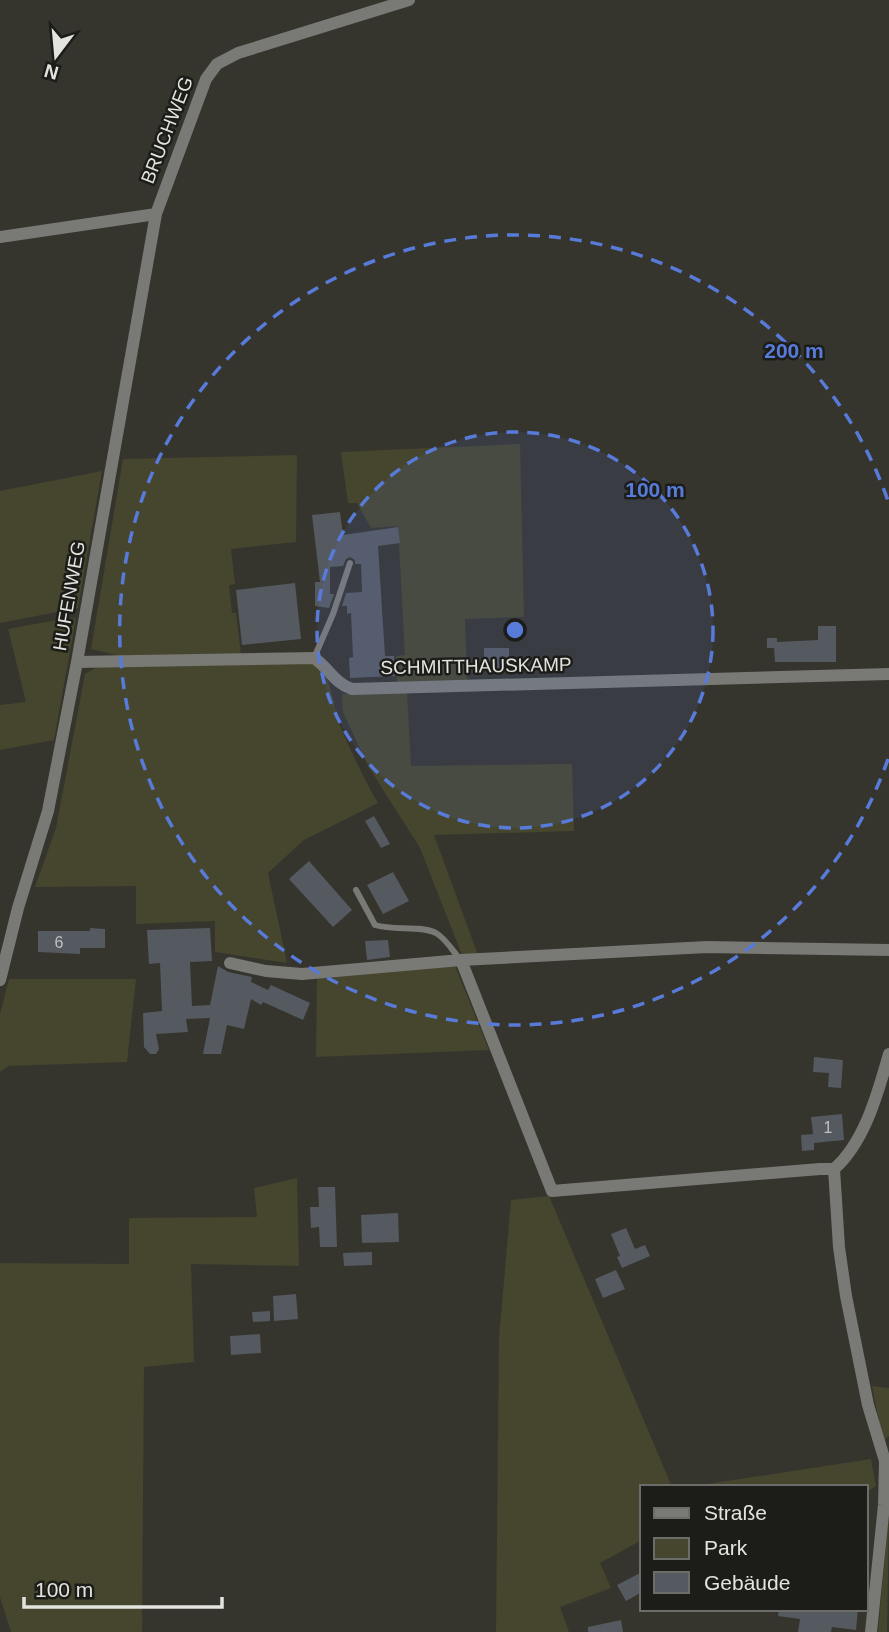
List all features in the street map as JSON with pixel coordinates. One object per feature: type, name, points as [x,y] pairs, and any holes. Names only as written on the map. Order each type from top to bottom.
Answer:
[{"type":"street","name":"BRUCHWEG","points":[[0,237],[156,214],[206,79],[217,64],[238,53],[409,0]]},
{"type":"street","name":"HUFENWEG","points":[[0,980],[18,908],[48,811],[156,214]]},
{"type":"street","points":[[77,662],[314,658]]},
{"type":"street","name":"SCHMITTHAUSKAMP","points":[[314,658],[326,666],[333,679],[352,689],[889,674]]},
{"type":"street","points":[[230,963],[266,971],[302,974],[461,960],[707,947],[889,950]]},
{"type":"street","points":[[461,960],[552,1191],[834,1169],[853,1146],[889,1055]]},
{"type":"street","points":[[834,1169],[839,1247],[846,1296],[868,1405],[887,1460],[872,1632]]},
{"type":"lane","points":[[314,658],[333,614],[350,563]]},
{"type":"lane","points":[[356,890],[375,925],[389,930],[415,928],[437,933],[461,960]]},
{"type":"green space","points":[[520,444],[524,617],[465,619],[467,680],[397,682],[396,656],[405,655],[398,526],[371,528],[357,503],[348,503],[341,452]]},
{"type":"green space","points":[[297,455],[296,542],[231,549],[235,584],[229,585],[241,654],[125,657],[91,649],[123,459]]},
{"type":"green space","points":[[102,471],[78,608],[0,623],[0,491]]},
{"type":"green space","points":[[76,618],[54,740],[0,750],[0,705],[26,702],[8,629]]},
{"type":"green space","points":[[314,663],[321,669],[329,684],[341,728],[378,803],[304,840],[268,873],[287,963],[215,952],[215,921],[136,924],[136,886],[35,887],[56,828],[85,674],[97,667]]},
{"type":"green space","points":[[407,692],[411,766],[572,764],[574,831],[434,835],[478,955],[462,955],[420,848],[368,766],[343,712],[342,694]]},
{"type":"green space","points":[[455,966],[489,1050],[316,1057],[317,976]]},
{"type":"green space","points":[[9,979],[136,979],[127,1062],[8,1066],[0,1072],[0,1014]]},
{"type":"green space","points":[[297,1178],[299,1266],[191,1264],[194,1362],[144,1367],[142,1632],[11,1632],[0,1597],[0,1263],[129,1264],[129,1218],[257,1217],[254,1188]]},
{"type":"green space","points":[[549,1196],[671,1485],[640,1485],[640,1541],[600,1563],[611,1588],[560,1607],[569,1632],[496,1632],[499,1338],[511,1200]]},
{"type":"green space","points":[[872,1386],[889,1388],[889,1436],[883,1441]]},
{"type":"green space","points":[[871,1459],[876,1486],[868,1491],[868,1485],[701,1485]]},
{"type":"green space","points":[[889,1512],[887,1632],[878,1632]]},
{"type":"building","points":[[340,512],[343,535],[398,527],[400,543],[378,546],[385,656],[394,656],[395,676],[350,678],[349,658],[353,657],[351,613],[347,614],[347,606],[342,606],[346,593],[362,592],[361,564],[355,564],[355,560],[350,557],[343,566],[330,567],[330,594],[334,594],[329,608],[315,606],[315,582],[320,582],[312,515]]},
{"type":"building","points":[[295,583],[301,639],[242,645],[236,590]]},
{"type":"building","points":[[818,626],[836,626],[836,662],[775,662],[774,648],[767,648],[767,638],[777,638],[777,642],[818,640]]},
{"type":"building","points":[[484,648],[509,648],[509,668],[484,668]]},
{"type":"building","points":[[374,816],[390,844],[381,848],[365,821]]},
{"type":"building","points":[[309,861],[352,910],[333,927],[289,879]]},
{"type":"building","points":[[393,872],[409,901],[383,914],[367,885]]},
{"type":"building","points":[[90,928],[105,929],[105,948],[80,948],[80,954],[38,952],[38,931],[90,931]]},
{"type":"building","points":[[210,928],[212,961],[190,962],[192,1006],[210,1005],[218,966],[228,972],[252,977],[251,982],[268,990],[271,985],[310,1003],[303,1020],[251,999],[244,1029],[227,1025],[221,1054],[203,1054],[210,1018],[186,1019],[188,1032],[156,1034],[159,1049],[156,1054],[150,1054],[144,1047],[143,1013],[162,1011],[160,963],[149,964],[147,930]]},
{"type":"building","points":[[388,940],[390,957],[367,960],[365,941]]},
{"type":"building","points":[[814,1057],[843,1060],[841,1088],[828,1087],[829,1073],[813,1072]]},
{"type":"building","points":[[842,1114],[844,1140],[814,1143],[814,1150],[802,1151],[801,1135],[813,1134],[811,1117]]},
{"type":"building","points":[[318,1187],[335,1187],[337,1247],[320,1247],[319,1227],[311,1228],[310,1207],[319,1207]]},
{"type":"building","points":[[398,1213],[399,1242],[362,1243],[361,1215]]},
{"type":"building","points":[[626,1228],[635,1249],[645,1245],[650,1256],[622,1268],[611,1234]]},
{"type":"building","points":[[372,1252],[372,1265],[344,1266],[343,1253]]},
{"type":"building","points":[[616,1270],[625,1289],[603,1298],[595,1279]]},
{"type":"building","points":[[296,1294],[298,1319],[274,1321],[273,1296]]},
{"type":"building","points":[[270,1311],[270,1321],[253,1322],[252,1312]]},
{"type":"building","points":[[260,1334],[261,1353],[231,1355],[230,1336]]},
{"type":"building","points":[[640,1573],[640,1593],[626,1601],[617,1585]]},
{"type":"building","points":[[779,1611],[858,1611],[856,1630],[832,1627],[831,1632],[798,1632],[800,1619],[778,1616]]},
{"type":"building","points":[[621,1620],[623,1632],[588,1632],[588,1627]]}]
